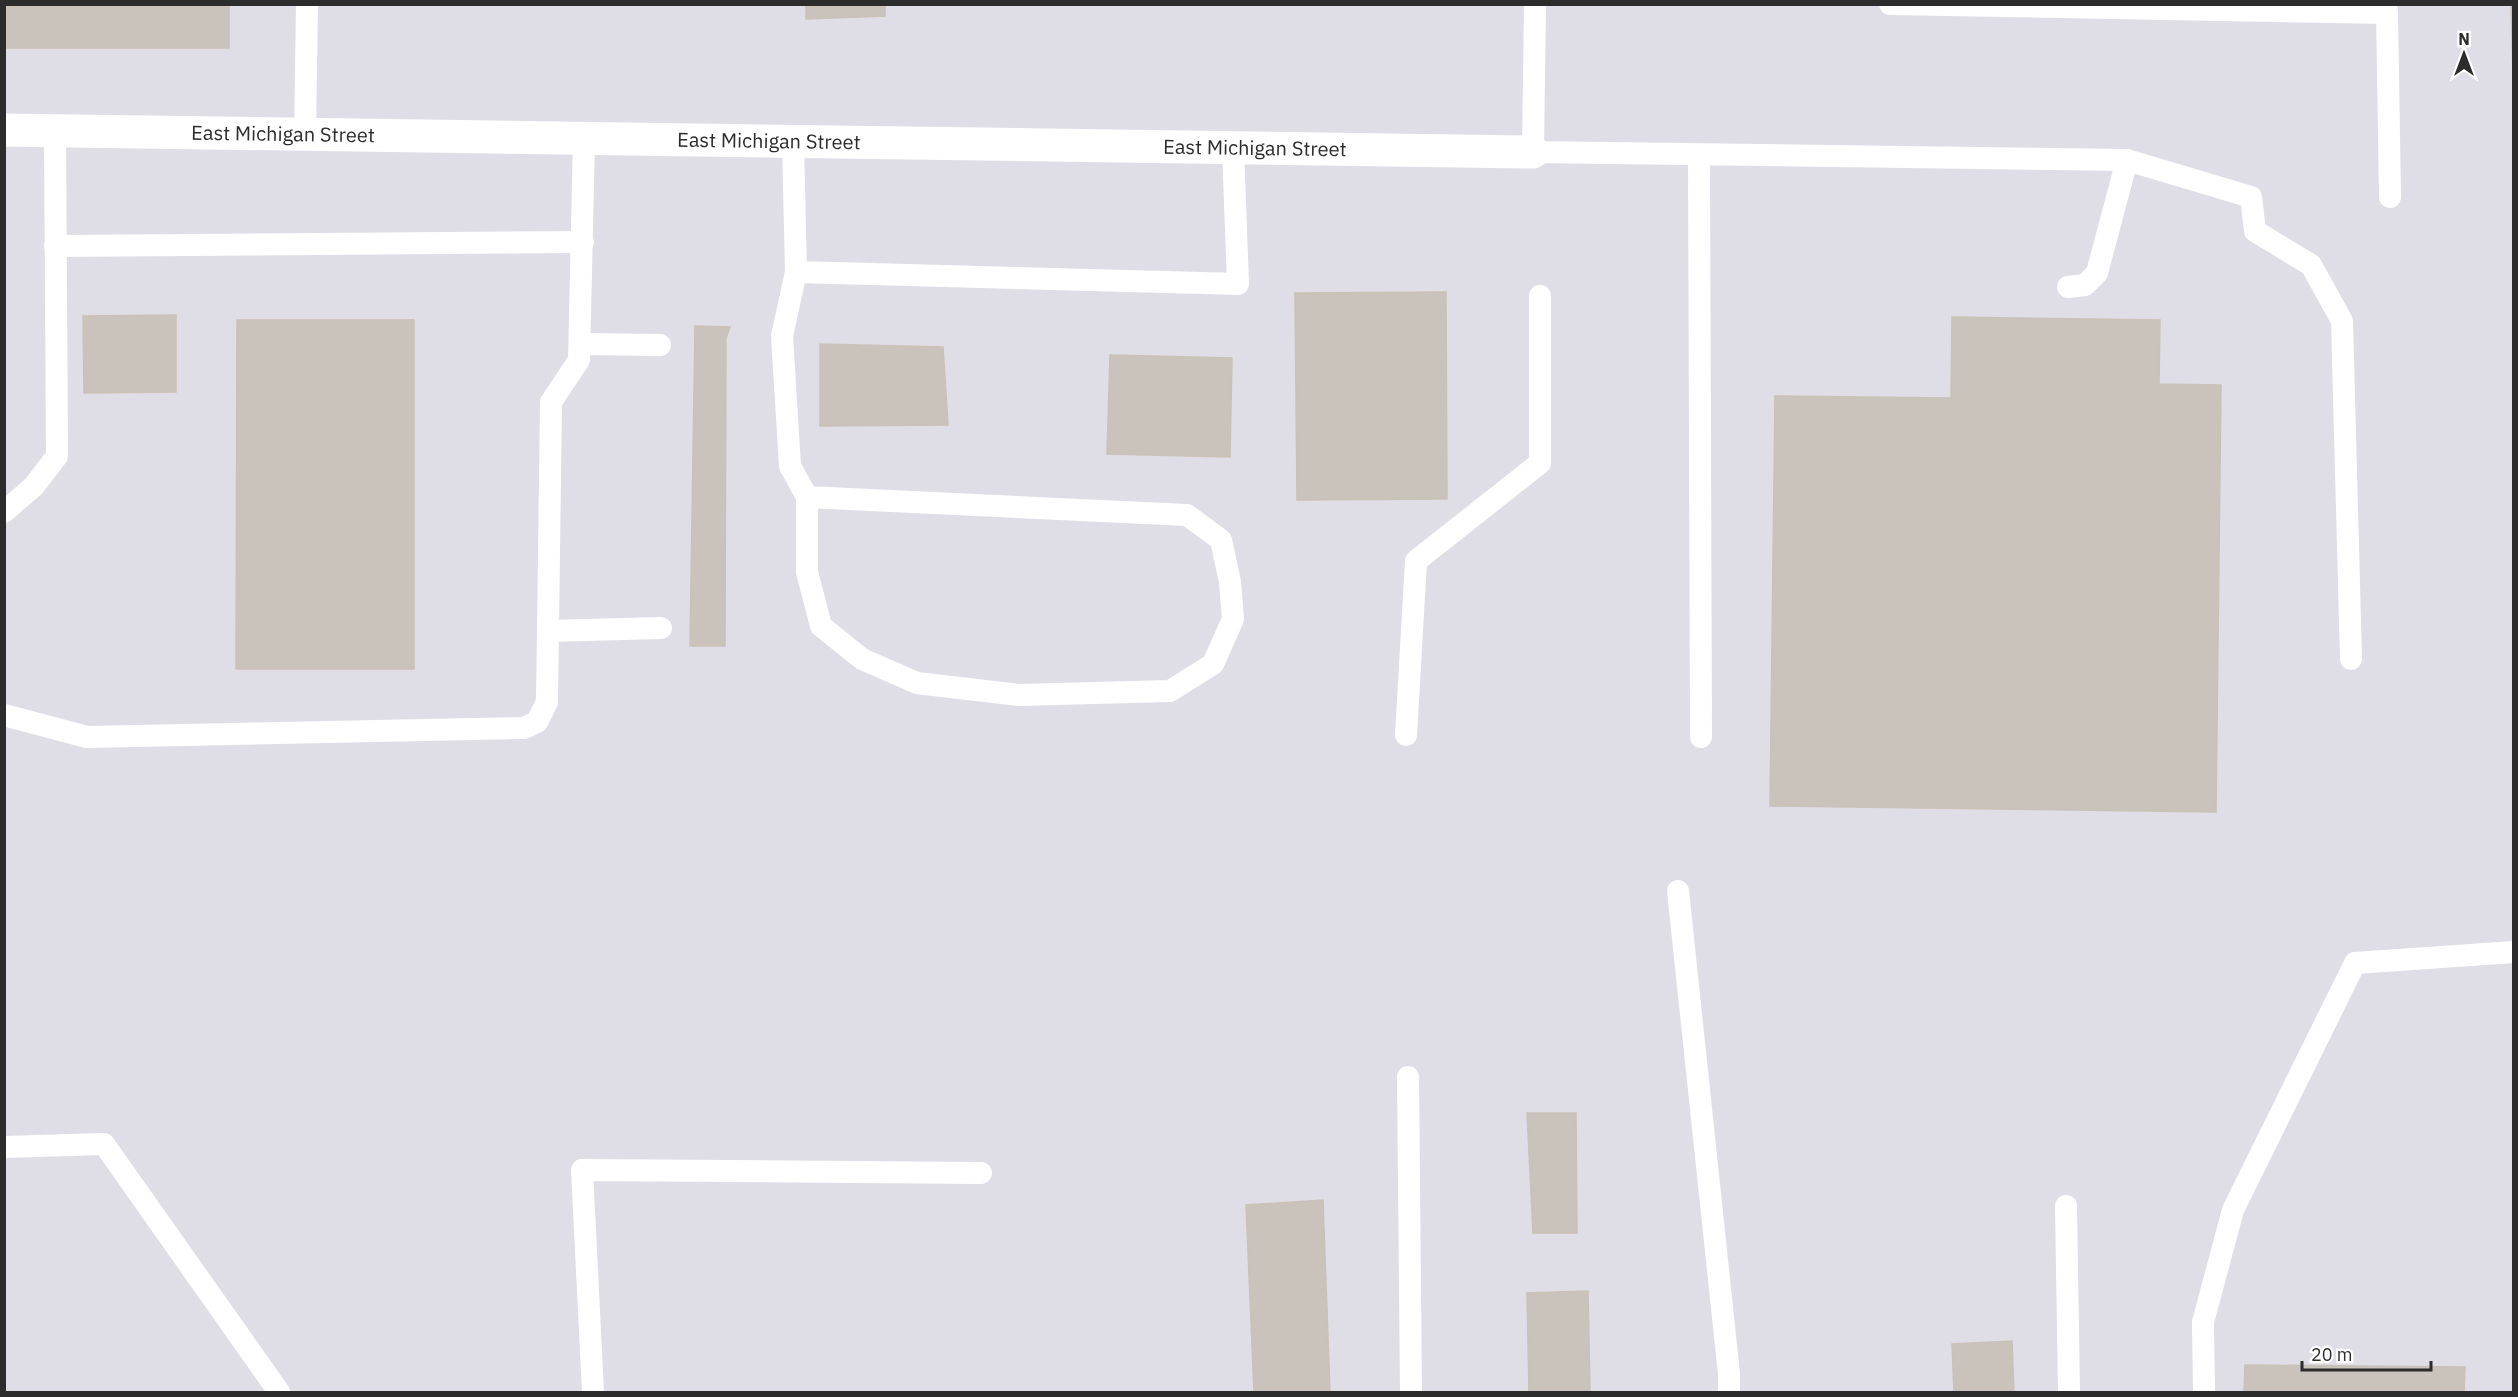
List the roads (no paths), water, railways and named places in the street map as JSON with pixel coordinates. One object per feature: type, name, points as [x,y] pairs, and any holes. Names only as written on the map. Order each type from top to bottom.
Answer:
[{"type":"street","name":"East Michigan Street","points":[[4,130],[1533,152]]},
{"type":"lane","points":[[305,135],[307,4]]},
{"type":"lane","points":[[1535,4],[1533,152],[2127,160],[2251,197],[2255,231],[2311,265],[2342,321],[2351,659]]},
{"type":"lane","points":[[1890,4],[2387,9],[2390,197]]},
{"type":"lane","points":[[4,512],[34,486],[57,456],[56,131]]},
{"type":"lane","points":[[4,716],[87,737],[524,728],[537,722],[547,702],[551,402],[579,360],[581,344],[584,139]]},
{"type":"lane","points":[[793,142],[796,272],[782,336],[790,466],[807,497],[807,572],[821,626],[862,659],[917,683],[1019,694],[1170,691],[1213,664],[1233,619],[1230,582],[1221,540],[1187,515],[807,497]]},
{"type":"lane","points":[[796,272],[1238,284],[1233,149]]},
{"type":"lane","points":[[1699,155],[1701,738]]},
{"type":"lane","points":[[2067,287],[2085,285],[2097,273],[2127,160]]},
{"type":"lane","points":[[55,246],[583,242]]},
{"type":"lane","points":[[1406,735],[1416,561],[1540,463],[1540,296]]},
{"type":"lane","points":[[581,344],[660,345]]},
{"type":"lane","points":[[548,631],[661,628]]},
{"type":"lane","points":[[1678,891],[1730,1392]]},
{"type":"lane","points":[[2204,1392],[2203,1322],[2233,1210],[2355,963],[2514,952]]},
{"type":"lane","points":[[1408,1077],[1411,1392]]},
{"type":"lane","points":[[4,1147],[104,1144],[279,1392]]},
{"type":"lane","points":[[593,1392],[582,1170],[981,1173]]},
{"type":"lane","points":[[2066,1206],[2069,1392]]}]
